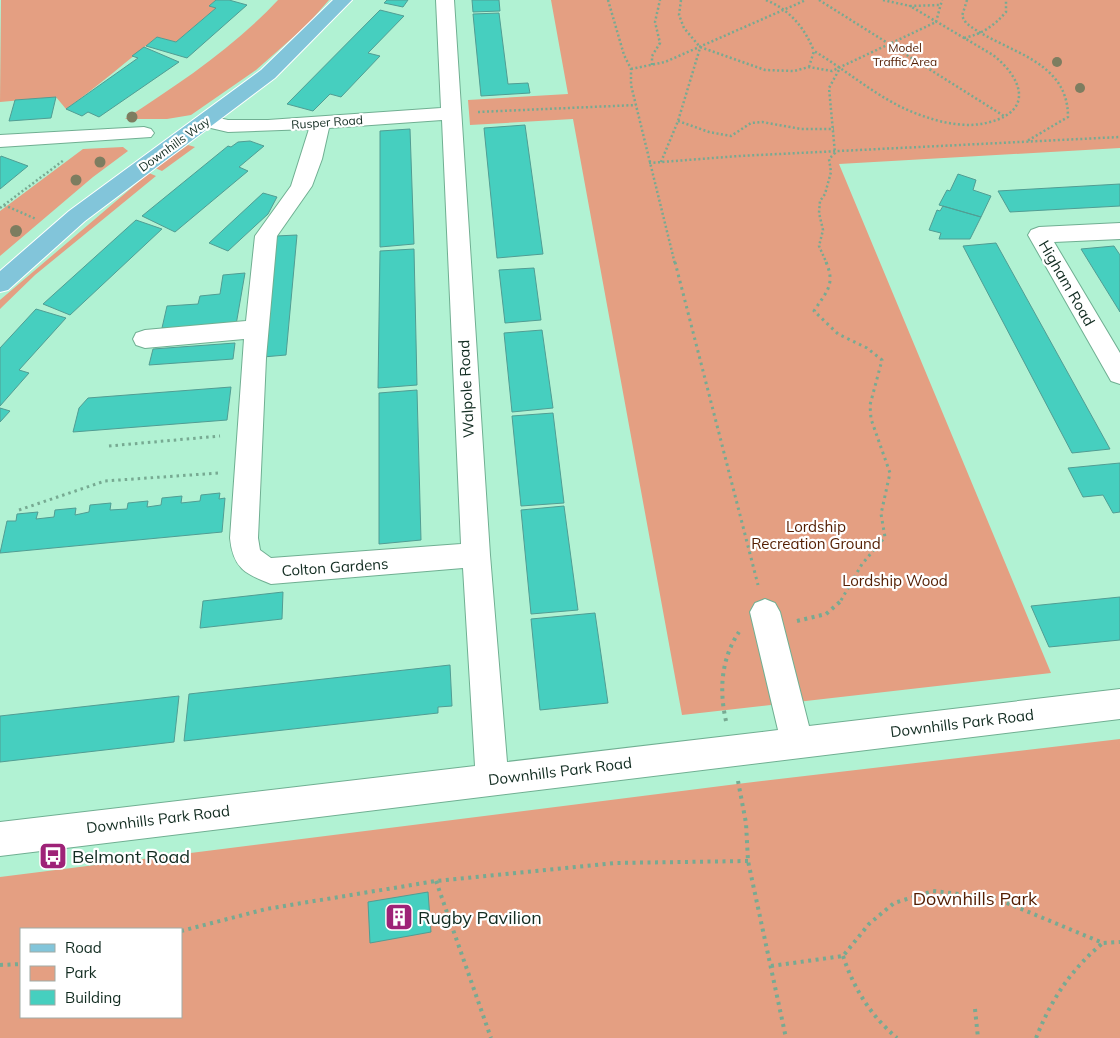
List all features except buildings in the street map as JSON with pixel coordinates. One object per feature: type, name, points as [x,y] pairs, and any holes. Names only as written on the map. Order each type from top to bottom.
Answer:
[{"type":"main road","name":"Downhills Way","points":[[0,284],[62,230],[179,139],[268,74],[343,0]]},
{"type":"street","name":"Walpole Road","points":[[445,0],[476,555],[492,778]]},
{"type":"street","name":"Rusper Road","points":[[206,121],[228,126],[251,124],[268,126],[450,113]]},
{"type":"street","name":"Colton Gardens","points":[[320,122],[318,137],[299,191],[275,220],[266,236],[254,358],[244,538],[246,554],[254,565],[271,572],[476,555]]},
{"type":"street","points":[[0,141],[144,133]]},
{"type":"street","name":"Higham Road","points":[[1120,230],[1039,235],[1120,374]]},
{"type":"street","points":[[145,339],[257,329]]},
{"type":"street","points":[[766,618],[797,743]]},
{"type":"street","name":"Downhills Park Road","points":[[0,839],[492,778],[1120,704]]},
{"type":"path","points":[[608,0],[624,55],[631,69],[631,85],[649,163],[766,618]]},
{"type":"path","points":[[652,65],[652,56],[660,43],[655,22],[660,0]]},
{"type":"path","points":[[682,0],[679,16],[684,28],[700,47],[732,60],[765,70],[794,71],[809,67],[832,71],[936,22]]},
{"type":"path","points":[[766,0],[785,9],[804,30],[814,51],[904,110],[951,124],[966,125],[984,124],[1004,116],[1015,106],[1020,96],[1018,82],[1004,64],[910,6]]},
{"type":"path","points":[[631,69],[665,62],[806,0]]},
{"type":"path","points":[[819,0],[1004,116]]},
{"type":"path","points":[[883,0],[910,6],[939,5]]},
{"type":"path","points":[[936,22],[939,5],[942,0]]},
{"type":"path","points":[[967,0],[962,11],[963,20],[983,34],[1042,65],[1066,92],[1069,101],[1068,117],[1025,142]]},
{"type":"path","points":[[963,38],[983,34],[992,28],[1006,12],[1006,0]]},
{"type":"path","points":[[661,162],[678,121],[700,47]]},
{"type":"path","points":[[809,67],[814,51]]},
{"type":"path","points":[[835,153],[829,88],[840,68]]},
{"type":"path","points":[[450,113],[637,105]]},
{"type":"path","points":[[678,121],[709,132],[731,136],[751,123],[762,122],[801,129],[834,129]]},
{"type":"path","points":[[0,208],[82,146],[87,136]]},
{"type":"path","points":[[649,163],[1120,137]]},
{"type":"path","points":[[727,724],[721,701],[727,652],[742,627],[754,617],[824,616],[839,606],[863,563],[885,537],[881,514],[890,473],[871,419],[870,405],[881,370],[882,360],[873,351],[838,334],[814,311],[832,282],[832,275],[819,246],[823,230],[819,214],[820,201],[830,179],[828,159],[835,153]]},
{"type":"path","points":[[4,205],[62,230]]},
{"type":"path","points":[[109,446],[250,433]]},
{"type":"path","points":[[19,510],[105,482],[247,470]]},
{"type":"path","points":[[738,776],[746,823],[748,861],[786,1038]]},
{"type":"path","points":[[182,931],[266,909],[436,881],[615,863],[748,861]]},
{"type":"path","points":[[436,881],[491,1038]]},
{"type":"path","points":[[771,966],[843,956],[869,924],[894,904],[933,891],[995,898],[1103,943],[1120,942]]},
{"type":"path","points":[[1036,1038],[1044,1016],[1060,989],[1083,958],[1103,943]]},
{"type":"path","points":[[843,956],[850,980],[864,1004],[897,1038]]},
{"type":"path","points":[[0,965],[20,964]]},
{"type":"path","points":[[975,1009],[978,1038]]},
{"type":"green space","points":[[1,0],[216,0],[209,6],[216,8],[176,42],[157,37],[66,109],[56,97],[0,102]]},
{"type":"green space","points":[[278,0],[329,0],[307,25],[256,70],[191,115],[167,119],[125,119],[186,78],[224,49],[243,34]]},
{"type":"green space","name":"Lordship Recreation Ground","points":[[551,0],[1120,0],[1120,148],[839,164],[1051,673],[682,715],[573,119],[470,125],[468,100],[568,94]]},
{"type":"green space","points":[[188,145],[195,147],[162,171],[155,168]]},
{"type":"green space","points":[[123,147],[128,151],[93,177],[0,256],[0,211],[83,149]]},
{"type":"green space","points":[[149,173],[156,176],[35,275],[0,309],[0,300]]},
{"type":"green space","name":"Downhills Park","points":[[1120,739],[1120,1038],[0,1038],[0,877],[737,784]]},
{"type":"place","name":"Belmont Road","points":[[53,856]]},
{"type":"place","name":"Rugby Pavilion","points":[[399,917]]},
{"type":"park label","name":"Model Traffic Area","points":[[905,54]]},
{"type":"park label","name":"Lordship Wood","points":[[895,580]]}]
